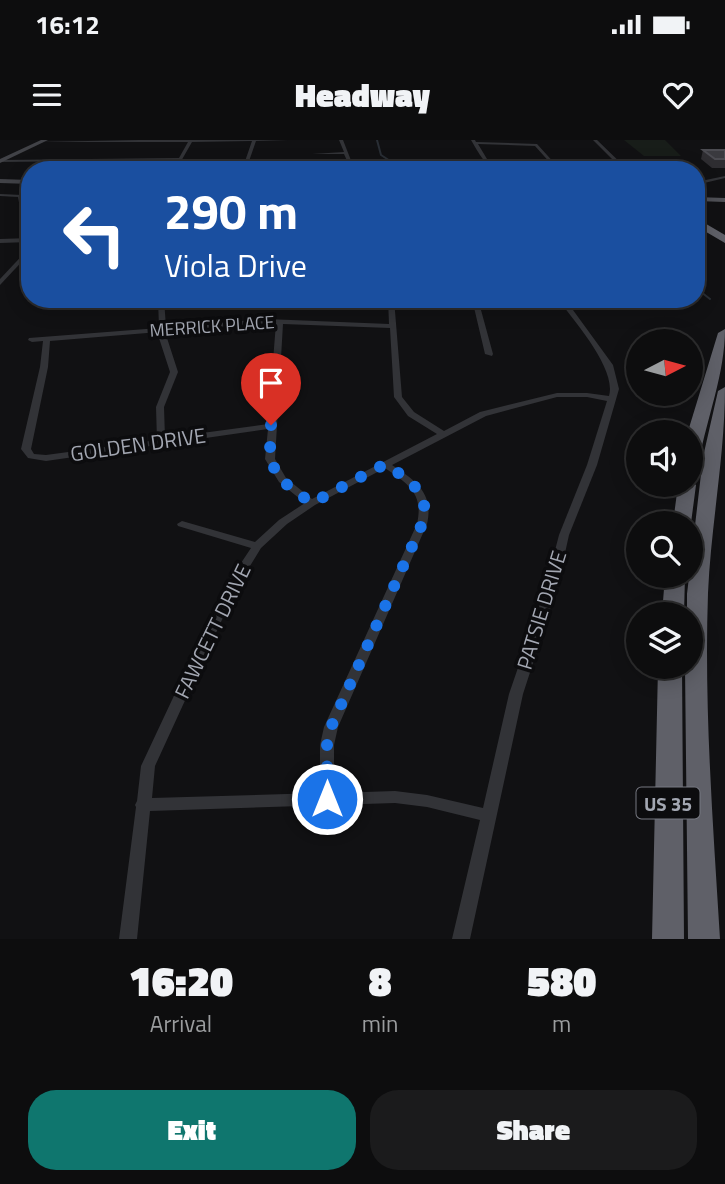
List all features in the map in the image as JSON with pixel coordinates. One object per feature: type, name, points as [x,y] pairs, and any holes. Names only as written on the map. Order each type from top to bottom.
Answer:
[{"type":"highway","points":[[705,214],[714,219]]},
{"type":"highway","points":[[705,227],[725,240]]},
{"type":"highway","points":[[699,420],[725,334]]},
{"type":"highway","name":"US 35","points":[[704,939],[697,649],[702,546],[710,469],[725,391]]},
{"type":"highway","name":"US 35","points":[[668,939],[670,679]]},
{"type":"main road","points":[[705,200],[725,201]]},
{"type":"street","points":[[247,161],[254,140]]},
{"type":"street","points":[[0,161],[42,141],[286,140]]},
{"type":"street","points":[[341,140],[349,161]]},
{"type":"street","points":[[594,140],[616,161]]},
{"type":"street","points":[[0,161],[180,159],[191,141]]},
{"type":"street","points":[[474,141],[486,161]]},
{"type":"street","points":[[474,141],[537,145],[551,161]]},
{"type":"street","points":[[314,154],[347,153]]},
{"type":"street","points":[[705,181],[725,177]]},
{"type":"street","points":[[0,181],[21,182]]},
{"type":"street","points":[[0,195],[21,198]]},
{"type":"street","points":[[0,202],[21,198]]},
{"type":"street","points":[[0,241],[21,240]]},
{"type":"street","points":[[0,283],[21,259]]},
{"type":"street","points":[[7,264],[16,264]]},
{"type":"street","points":[[161,441],[160,407],[174,372],[162,330],[162,308]]},
{"type":"street","points":[[392,308],[396,390],[400,402],[416,418],[443,434]]},
{"type":"street","points":[[477,308],[489,354]]},
{"type":"street","name":"PATSIE DRIVE","points":[[461,939],[516,694],[551,589],[564,535],[592,466],[615,384],[609,365],[568,308]]},
{"type":"street","points":[[280,321],[269,449],[275,472],[293,490],[312,503]]},
{"type":"street","name":"MERRICK PLACE","points":[[32,340],[280,321],[393,326]]},
{"type":"street","name":"GOLDEN DRIVE","points":[[47,339],[44,368],[26,449],[31,456],[46,458],[271,425]]},
{"type":"street","name":"FAWCETT DRIVE","points":[[128,939],[145,779],[154,751],[231,587],[257,546],[283,522],[312,503],[488,412],[550,396],[576,394],[612,399]]},
{"type":"street","points":[[327,799],[327,745],[331,727],[426,511],[424,499],[418,489],[385,464]]},
{"type":"street","points":[[182,524],[257,546]]},
{"type":"street","points":[[142,805],[411,798],[488,816]]},
{"type":"shaded area","points":[[624,140],[665,140],[681,156],[644,156]]},
{"type":"building","points":[[703,150],[725,150],[725,159],[715,159]]},
{"type":"waterway","points":[[377,140],[381,155],[390,161]]},
{"type":"waterway","points":[[705,295],[710,299]]},
{"type":"route","points":[[271,425],[269,449],[275,472],[293,490],[312,503],[385,464],[418,489],[426,505],[422,524],[331,727],[327,745],[327,799]]}]
